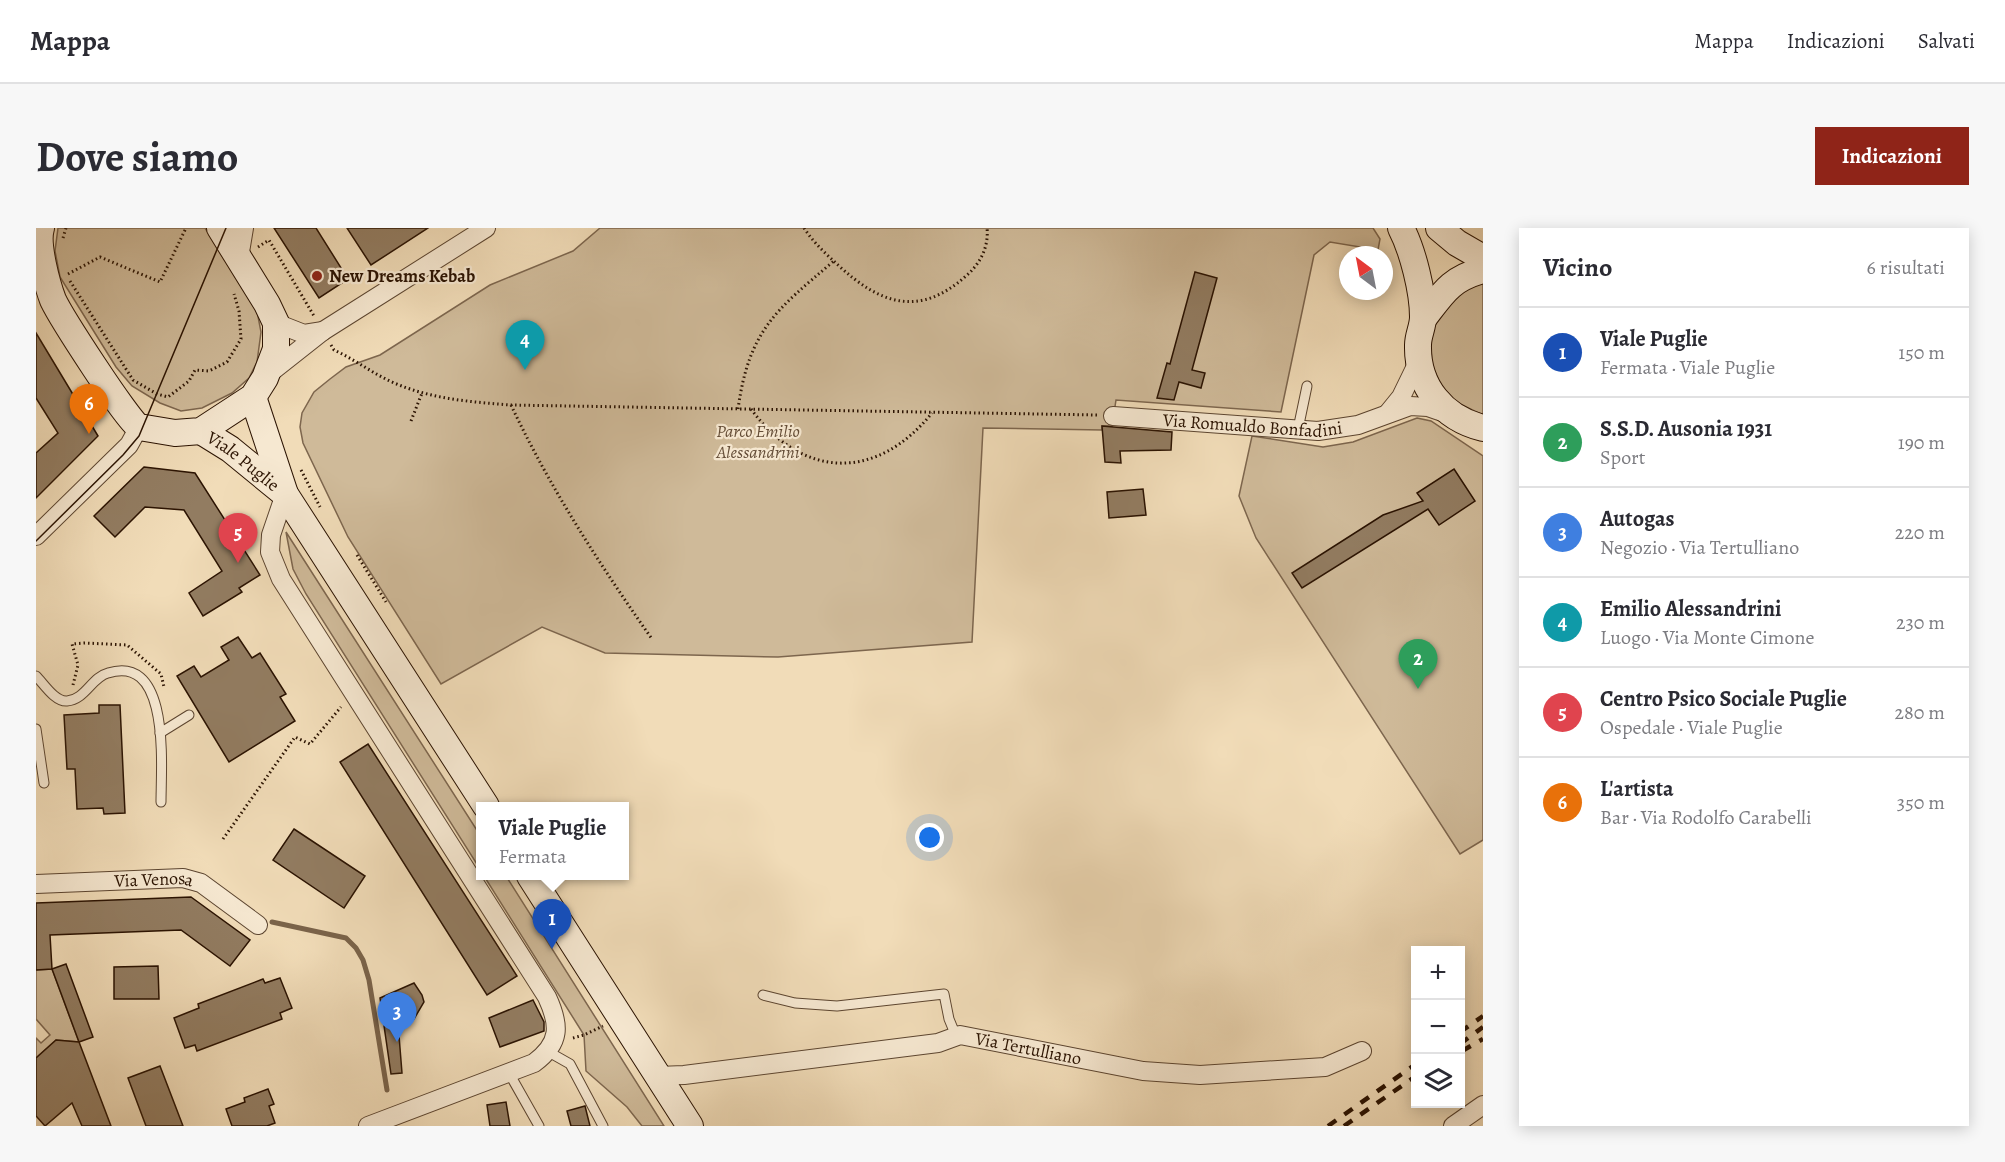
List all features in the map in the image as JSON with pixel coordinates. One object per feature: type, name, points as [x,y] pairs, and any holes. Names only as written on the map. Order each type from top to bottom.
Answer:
[{"type":"main road","points":[[38,234],[45,275],[45,298],[121,407],[139,427],[175,433],[201,431],[259,388],[276,349],[276,323],[267,304],[220,228]]},
{"type":"main road","points":[[1401,228],[1417,272],[1424,319]]},
{"type":"main road","points":[[1439,228],[1457,243],[1483,258]]},
{"type":"main road","points":[[1483,270],[1468,274],[1450,285],[1424,319],[1418,342],[1418,362],[1423,378],[1434,398],[1450,414],[1468,424],[1483,428]]},
{"type":"main road","name":"Viale Puglie","points":[[259,388],[285,494]]},
{"type":"main road","name":"Viale Puglie","points":[[201,431],[230,449],[285,494],[483,802]]},
{"type":"main road","points":[[533,880],[690,1126]]},
{"type":"street","points":[[239,258],[244,228]]},
{"type":"street","points":[[259,388],[323,332],[486,228]]},
{"type":"street","points":[[276,323],[304,334],[323,332]]},
{"type":"street","points":[[1388,413],[1401,397],[1418,362]]},
{"type":"street","name":"Via Romualdo Bonfadini","points":[[1113,416],[1318,431],[1344,429],[1410,406],[1428,407],[1450,414]]},
{"type":"street","points":[[36,536],[129,445],[139,427]]},
{"type":"street","name":"Viale Puglie","points":[[285,494],[271,535],[270,552],[281,579],[547,997],[557,1021],[557,1032],[547,1051]]},
{"type":"street","name":"Via Venosa","points":[[36,884],[183,878],[201,883],[258,925]]},
{"type":"street","name":"Via Tertulliano","points":[[658,1076],[684,1075],[938,1042],[965,1035],[1143,1071],[1200,1075],[1324,1067],[1362,1051]]},
{"type":"street","points":[[368,1126],[534,1063],[547,1051]]},
{"type":"street","points":[[1454,1126],[1483,1105]]},
{"type":"lane","points":[[1298,429],[1307,386]]},
{"type":"lane","points":[[36,676],[61,700],[69,701],[78,698],[104,673],[128,670],[139,675],[152,694],[160,733],[161,802]]},
{"type":"lane","points":[[160,733],[189,715]]},
{"type":"lane","points":[[36,729],[44,783]]},
{"type":"lane","points":[[763,995],[795,1003],[837,1006],[944,994],[949,1019],[956,1036]]},
{"type":"lane","points":[[547,1051],[570,1064],[603,1126]]},
{"type":"lane","points":[[509,1073],[539,1126]]},
{"type":"path","points":[[186,228],[160,282],[100,257],[66,274],[133,380],[157,394],[168,397],[189,381],[195,370],[209,371],[227,362],[241,339],[239,311],[232,288]]},
{"type":"path","points":[[804,228],[810,237],[863,287],[880,296],[907,303],[920,302],[946,292],[969,274],[984,251],[988,236],[987,228]]},
{"type":"path","points":[[269,240],[334,350],[390,381],[422,393],[461,401],[511,405],[1113,416]]},
{"type":"path","points":[[738,409],[744,372],[763,330],[783,305],[834,261]]},
{"type":"path","points":[[411,421],[422,393]]},
{"type":"path","points":[[511,405],[575,522],[604,570],[652,639]]},
{"type":"path","points":[[751,409],[773,436],[789,448],[826,463],[865,460],[886,453],[918,430],[932,412]]},
{"type":"path","points":[[357,555],[386,602]]},
{"type":"path","points":[[224,839],[295,737],[310,744],[345,702]]},
{"type":"path","points":[[584,1035],[602,1025]]},
{"type":"green space","points":[[58,228],[205,228],[256,306],[261,332],[257,362],[249,378],[232,393],[202,408],[181,411],[160,403],[132,386],[116,367],[60,277],[55,251]]},
{"type":"green space","name":"Parco Emilio Alessandrini","points":[[600,228],[1373,228],[1380,239],[1379,246],[1354,246],[1330,242],[1314,255],[1281,412],[1116,400],[1112,426],[1102,426],[1102,430],[983,428],[972,642],[778,657],[605,653],[542,627],[441,684],[348,537],[303,443],[300,427],[302,413],[314,392],[346,367],[380,355],[490,285],[573,251]]},
{"type":"green space","points":[[1483,280],[1483,415],[1456,402],[1442,388],[1429,358],[1433,321],[1455,292]]},
{"type":"green space","points":[[1417,418],[1431,421],[1483,456],[1483,840],[1460,854],[1256,538],[1239,496],[1252,436],[1323,447],[1353,442]]},
{"type":"green space","points":[[286,532],[476,829],[476,863],[306,594],[293,569]]},
{"type":"green space","points":[[487,880],[509,880],[664,1126],[642,1126],[627,1107],[586,1071],[584,1035]]},
{"type":"green space","points":[[52,969],[79,1042],[56,1040],[36,1058],[36,1038],[41,1043],[50,1035],[36,1019],[36,970]]},
{"type":"building","points":[[274,228],[316,228],[348,279],[319,298]]},
{"type":"building","points":[[347,228],[428,228],[371,265]]},
{"type":"building","points":[[1195,272],[1217,278],[1192,370],[1205,373],[1201,388],[1179,382],[1174,400],[1157,398],[1167,363],[1170,364]]},
{"type":"building","points":[[36,333],[98,436],[36,498],[36,453],[58,433],[36,398]]},
{"type":"building","points":[[1102,426],[1172,432],[1171,450],[1120,451],[1121,463],[1105,462]]},
{"type":"building","points":[[144,467],[195,473],[260,575],[239,588],[242,592],[203,616],[189,593],[222,571],[184,510],[145,507],[115,537],[94,516]]},
{"type":"building","points":[[1454,469],[1475,501],[1439,525],[1428,509],[1302,588],[1292,573],[1383,515],[1423,501],[1417,493]]},
{"type":"building","points":[[1143,489],[1146,515],[1109,518],[1107,492]]},
{"type":"building","points":[[238,637],[252,658],[260,653],[286,694],[280,697],[295,721],[229,762],[177,676],[194,666],[201,677],[229,660],[221,647]]},
{"type":"building","points":[[99,705],[120,705],[125,813],[104,814],[103,808],[77,809],[75,769],[67,769],[64,715],[99,713]]},
{"type":"building","points":[[368,744],[517,976],[487,995],[340,762]]},
{"type":"building","points":[[294,829],[365,876],[344,908],[273,860]]},
{"type":"building","points":[[191,897],[250,940],[230,966],[181,930],[50,935],[52,969],[36,970],[36,903]]},
{"type":"building","points":[[66,964],[93,1037],[79,1042],[52,969]]},
{"type":"building","points":[[158,966],[159,999],[114,999],[114,967]]},
{"type":"building","points":[[280,978],[292,1008],[280,1013],[282,1019],[197,1051],[195,1045],[185,1048],[174,1018],[199,1008],[198,1004],[263,979],[265,983]]},
{"type":"building","points":[[414,983],[424,1002],[414,1019],[398,1023],[402,1073],[391,1074],[380,998]]},
{"type":"building","points":[[533,1000],[544,1022],[544,1031],[500,1047],[489,1018]]},
{"type":"building","points":[[56,1040],[79,1042],[111,1126],[82,1126],[72,1103],[45,1126],[36,1116],[36,1058]]},
{"type":"building","points":[[160,1066],[183,1126],[146,1126],[128,1078]]},
{"type":"building","points":[[268,1089],[274,1104],[269,1106],[275,1123],[267,1126],[232,1126],[226,1109],[245,1102],[244,1098]]},
{"type":"building","points":[[506,1102],[510,1126],[490,1126],[487,1105]]},
{"type":"building","points":[[585,1106],[590,1126],[571,1126],[567,1111]]},
{"type":"waterway","points":[[272,922],[346,938],[356,948],[363,960],[369,980],[387,1090]]},
{"type":"tram line","points":[[36,541],[123,455],[139,436],[226,228]]},
{"type":"railway","points":[[1465,1029],[1483,1016]]},
{"type":"railway","points":[[1465,1040],[1483,1027]]},
{"type":"railway","points":[[1465,1049],[1483,1039]]},
{"type":"railway","points":[[1328,1126],[1411,1068]]},
{"type":"railway","points":[[1344,1126],[1411,1079]]},
{"type":"place","name":"New Dreams Kebab","points":[[317,276]]},
{"type":"place","name":"Emilio Alessandrini","points":[[525,370]]},
{"type":"place","name":"L'artista","points":[[89,434]]},
{"type":"place","name":"Centro Psico Sociale Puglie","points":[[238,563]]},
{"type":"place","name":"S.S.D. Ausonia 1931","points":[[1418,689]]},
{"type":"place","name":"Viale Puglie","points":[[552,949]]},
{"type":"place","name":"Autogas","points":[[397,1042]]}]
